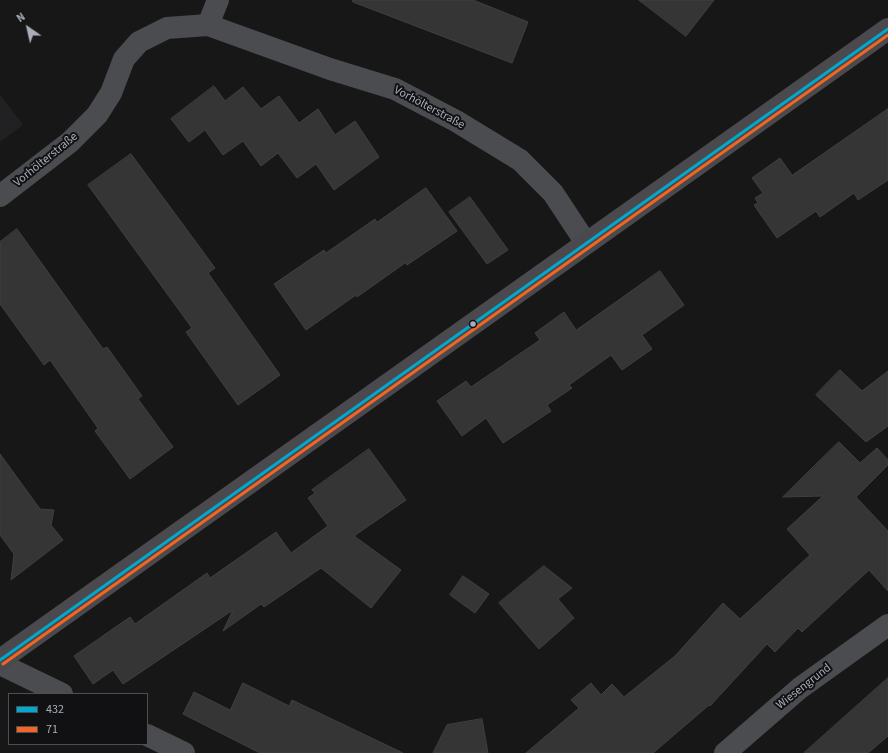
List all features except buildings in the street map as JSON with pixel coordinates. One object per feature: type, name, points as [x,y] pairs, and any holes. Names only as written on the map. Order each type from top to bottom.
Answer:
[{"type":"main road","points":[[0,660],[888,29]]},
{"type":"street","points":[[208,25],[218,0]]},
{"type":"street","name":"Vorhölterstraße","points":[[0,196],[70,142],[97,115],[111,93],[124,59],[140,42],[167,28],[208,25],[330,69],[394,89],[456,120],[520,160],[553,193],[586,244]]},
{"type":"street","name":"Wiesengrund","points":[[725,753],[800,688],[888,625]]},
{"type":"street","points":[[0,664],[60,693]]},
{"type":"street","points":[[148,735],[184,753]]},
{"type":"shaded area","points":[[0,94],[23,125],[0,142]]},
{"type":"transit line","name":"432","points":[[0,660],[888,29]]},
{"type":"transit line","name":"71","points":[[3,664],[888,35]]}]
